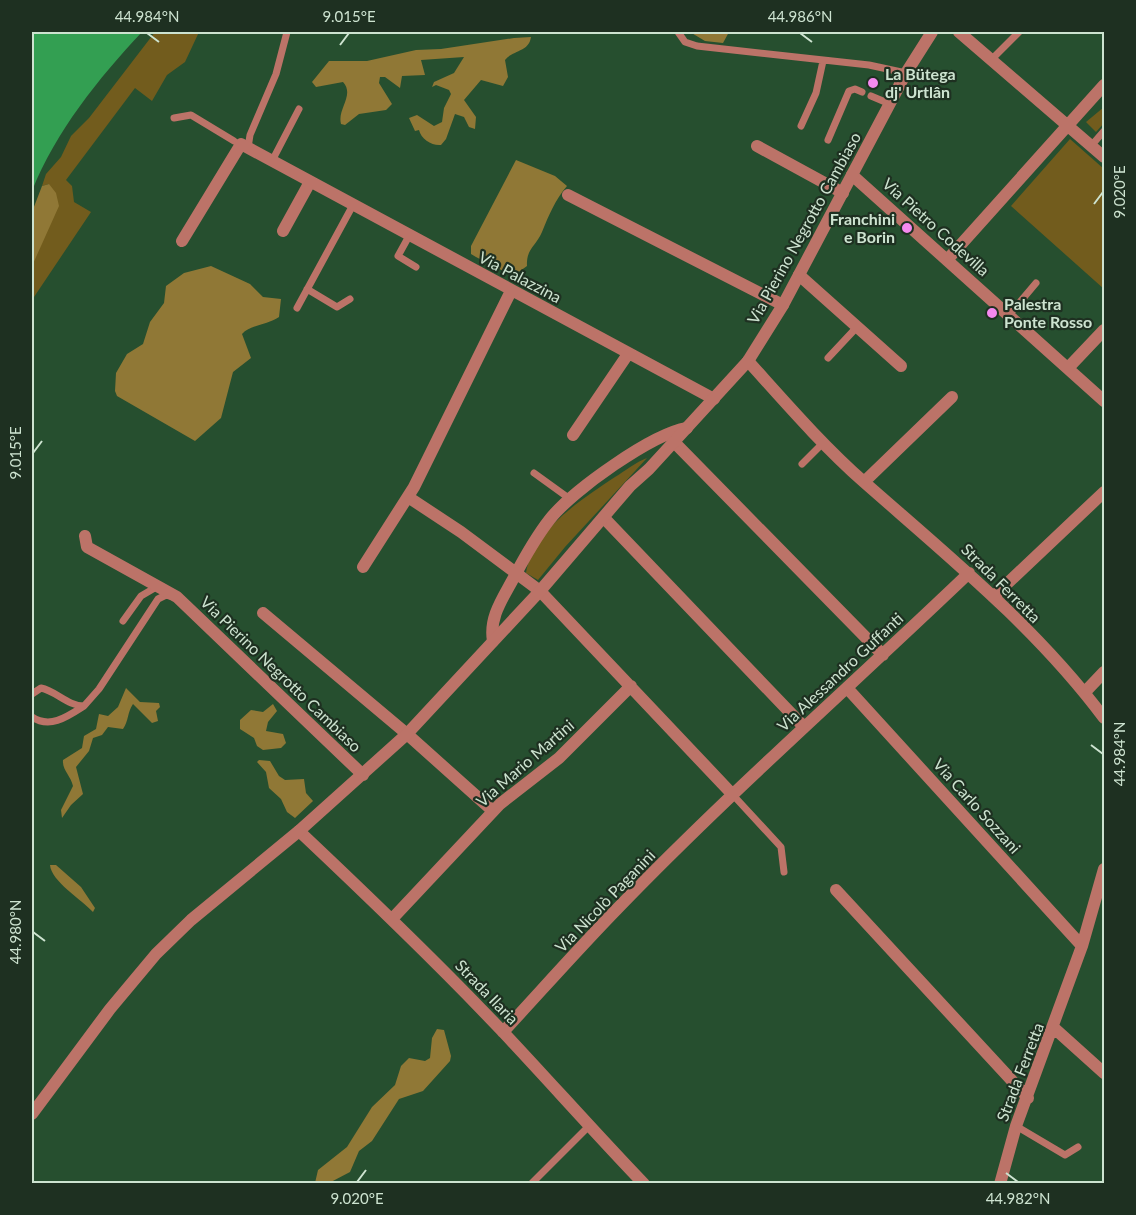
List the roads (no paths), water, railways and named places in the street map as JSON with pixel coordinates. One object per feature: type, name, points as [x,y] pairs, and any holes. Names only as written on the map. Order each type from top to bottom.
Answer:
[{"type":"street","name":"Via Pierino Negrotto Cambiaso","points":[[32,1114],[110,1009],[156,954],[191,920],[299,831],[407,734],[540,591],[606,517],[626,490],[650,469],[748,361],[783,305],[906,73],[932,32]]},
{"type":"street","points":[[959,32],[1104,157]]},
{"type":"street","points":[[947,260],[1104,85]]},
{"type":"street","name":"Via Palazzina","points":[[240,144],[714,399]]},
{"type":"street","points":[[182,241],[240,144]]},
{"type":"street","points":[[757,146],[843,193]]},
{"type":"street","name":"Via Pietro Codevilla","points":[[852,175],[1104,401]]},
{"type":"street","points":[[283,231],[310,182]]},
{"type":"street","points":[[568,195],[783,305]]},
{"type":"street","points":[[799,275],[901,366]]},
{"type":"street","points":[[363,567],[408,497],[447,424],[511,291]]},
{"type":"street","points":[[1068,368],[1104,330]]},
{"type":"street","points":[[573,435],[628,354]]},
{"type":"street","name":"Strada Ferretta","points":[[748,361],[864,482],[969,573],[993,597],[1085,692],[1104,718]]},
{"type":"street","points":[[864,482],[952,397]]},
{"type":"street","name":"Via Pierino Negrotto Cambiaso","points":[[493,641],[492,622],[517,572],[540,533],[570,499],[671,430],[687,428]]},
{"type":"street","points":[[674,442],[883,655]]},
{"type":"street","points":[[993,597],[1104,492]]},
{"type":"street","points":[[408,497],[517,572],[540,591],[733,795]]},
{"type":"street","points":[[606,517],[804,726]]},
{"type":"street","name":"Via Pierino Negrotto Cambiaso","points":[[85,536],[87,547],[177,597],[363,775]]},
{"type":"street","name":"Via Alessandro Guffanti","points":[[733,795],[969,573]]},
{"type":"street","points":[[262,613],[407,734],[493,811]]},
{"type":"street","points":[[1085,692],[1104,672]]},
{"type":"street","name":"Via Mario Martini","points":[[392,919],[493,811],[559,758],[631,686]]},
{"type":"street","name":"Via Carlo Sozzani","points":[[848,689],[1082,946]]},
{"type":"street","name":"Via Nicolò Paganini","points":[[503,1032],[618,908],[733,795]]},
{"type":"street","name":"Strada Ilaria","points":[[299,831],[392,919],[503,1032],[588,1127],[644,1184]]},
{"type":"street","name":"Strada Ferretta","points":[[1000,1184],[1016,1126],[1054,1028],[1082,946],[1104,869]]},
{"type":"street","points":[[837,890],[1028,1098]]},
{"type":"street","points":[[1054,1028],[1104,1073]]},
{"type":"lane","points":[[174,118],[191,115],[240,144],[250,135],[276,74],[287,32]]},
{"type":"lane","points":[[678,32],[685,42],[697,46],[869,65],[906,73]]},
{"type":"lane","points":[[992,59],[1019,32]]},
{"type":"lane","points":[[801,126],[816,93],[822,61]]},
{"type":"lane","points":[[828,140],[849,91],[855,89],[862,92]]},
{"type":"lane","points":[[871,96],[890,104]]},
{"type":"lane","points":[[272,161],[299,109]]},
{"type":"lane","points":[[1091,146],[1104,131]]},
{"type":"lane","points":[[297,308],[353,205]]},
{"type":"lane","points":[[409,236],[398,256],[416,267]]},
{"type":"lane","points":[[1009,315],[1035,283]]},
{"type":"lane","points":[[307,289],[337,307],[350,299]]},
{"type":"lane","points":[[828,358],[857,327]]},
{"type":"lane","points":[[802,464],[824,442]]},
{"type":"lane","points":[[534,473],[570,499]]},
{"type":"lane","points":[[123,621],[141,596],[159,585]]},
{"type":"lane","points":[[32,717],[38,721],[56,722],[84,706],[99,689],[158,599],[165,595],[177,597]]},
{"type":"lane","points":[[32,694],[41,688],[76,706],[84,706]]},
{"type":"lane","points":[[733,795],[781,847],[784,872]]},
{"type":"lane","points":[[1016,1126],[1065,1155],[1078,1147]]},
{"type":"lane","points":[[531,1184],[588,1127]]},
{"type":"place","name":"La Bütega dj' Urtlân","points":[[873,83]]},
{"type":"place","name":"Franchini e Borin","points":[[907,228]]},
{"type":"place","name":"Palestra Ponte Rosso","points":[[992,313]]}]
